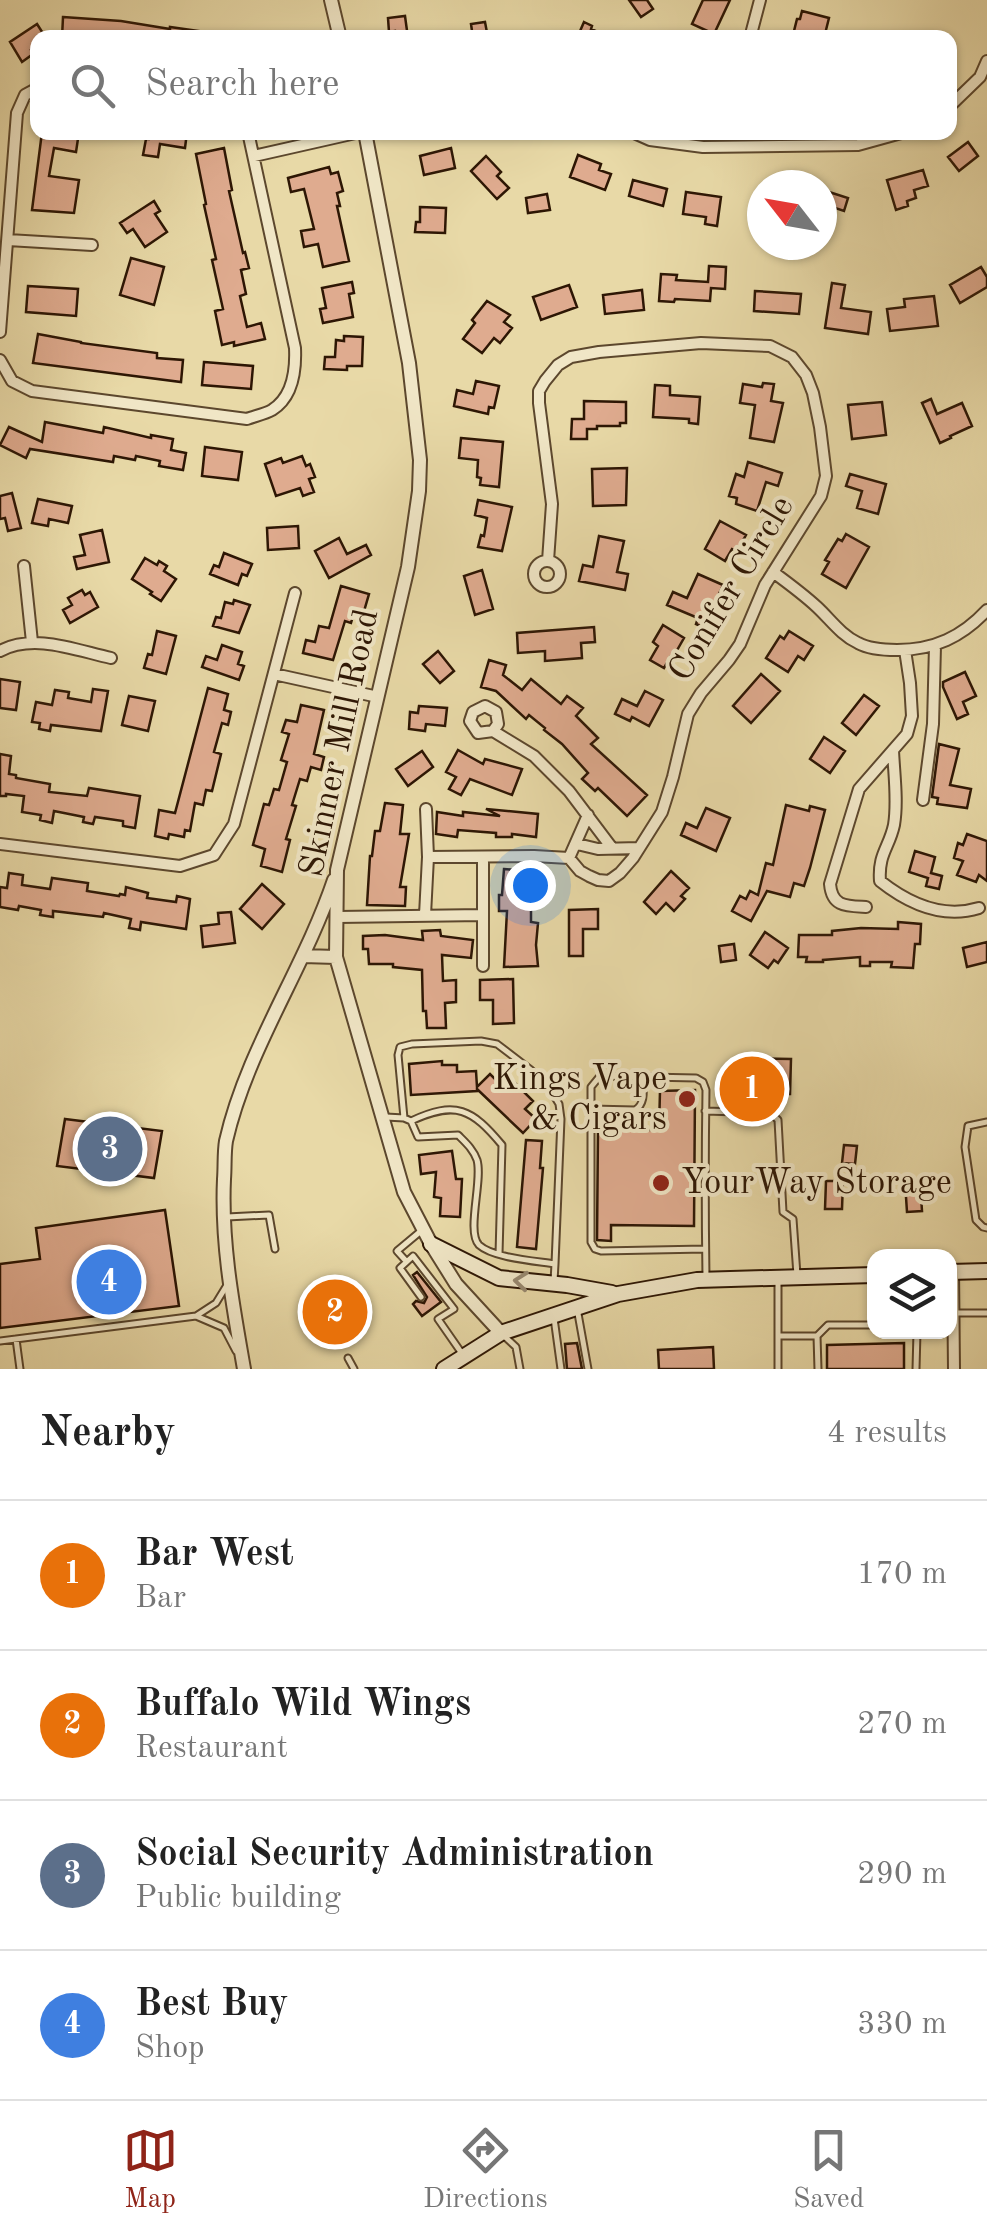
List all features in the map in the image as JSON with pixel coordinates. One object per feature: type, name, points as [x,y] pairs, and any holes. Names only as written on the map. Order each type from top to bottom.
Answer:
[{"type":"main road","points":[[431,1244],[499,1278],[618,1294]]},
{"type":"main road","points":[[957,1272],[987,1271]]},
{"type":"main road","points":[[444,1369],[500,1333],[618,1294],[706,1280],[867,1274]]},
{"type":"street","points":[[330,0],[338,30]]},
{"type":"street","points":[[752,30],[760,0]]},
{"type":"street","points":[[957,99],[980,77],[987,60]]},
{"type":"street","points":[[0,332],[17,113],[30,92]]},
{"type":"street","points":[[0,360],[12,381],[32,391],[248,419],[275,408],[289,391],[296,368],[295,348],[250,140]]},
{"type":"street","points":[[254,156],[326,140]]},
{"type":"street","name":"Skinner Mill Road","points":[[364,140],[409,363],[420,460],[419,491],[408,568],[337,870],[336,957],[404,1192],[456,1284],[500,1333]]},
{"type":"street","points":[[650,140],[704,147],[858,145],[876,140]]},
{"type":"street","points":[[743,140],[743,146]]},
{"type":"street","points":[[8,240],[92,245]]},
{"type":"street","name":"Conifer Circle","points":[[548,561],[552,504],[538,403],[540,390],[558,366],[571,357],[599,352],[701,343],[752,344],[770,346],[792,357],[806,375],[820,427],[826,476],[820,496],[773,572],[740,644],[688,714],[662,812],[639,848],[609,881],[580,871],[569,858]]},
{"type":"street","points":[[24,566],[32,642]]},
{"type":"street","points":[[773,572],[843,633],[861,645],[883,650],[917,650],[943,644],[972,626],[987,610]]},
{"type":"street","points":[[0,844],[180,866],[214,856],[234,824],[296,593]]},
{"type":"street","points":[[0,651],[13,644],[32,642],[110,658]]},
{"type":"street","points":[[923,800],[934,724],[935,646]]},
{"type":"street","points":[[866,906],[836,902],[830,884],[859,788],[907,734],[912,716],[905,650]]},
{"type":"street","points":[[274,674],[378,697]]},
{"type":"street","points":[[493,731],[534,756],[569,791],[612,848]]},
{"type":"street","points":[[893,750],[894,826],[879,865],[880,881],[900,896],[931,909],[960,914],[979,908]]},
{"type":"street","points":[[424,915],[426,809]]},
{"type":"street","points":[[428,857],[569,858],[588,815]]},
{"type":"street","points":[[577,844],[598,849],[639,848]]},
{"type":"street","points":[[483,858],[483,966]]},
{"type":"street","points":[[244,1369],[229,1282],[224,1218],[226,1144],[261,1042],[337,870]]},
{"type":"street","points":[[338,918],[483,914]]},
{"type":"street","points":[[302,956],[336,957]]},
{"type":"street","points":[[954,1339],[954,1369]]},
{"type":"lane","points":[[554,1284],[556,1264],[560,1138],[559,1104],[551,1091],[497,1044],[481,1040],[400,1047],[408,1120],[418,1137],[458,1135],[472,1148],[479,1182],[474,1236],[480,1246],[499,1254],[556,1264]]},
{"type":"lane","points":[[706,1250],[595,1249],[591,1242],[591,1087],[600,1076],[696,1078],[702,1082],[706,1090],[705,1111],[706,1250],[706,1280]]},
{"type":"lane","points":[[591,1109],[640,1108],[643,1077]]},
{"type":"lane","points":[[383,1117],[408,1120],[430,1112],[466,1111],[502,1144],[499,1254]]},
{"type":"lane","points":[[705,1111],[771,1112],[778,1120],[783,1212],[793,1219],[797,1277]]},
{"type":"lane","points":[[987,1122],[968,1126],[965,1147],[976,1220],[987,1228]]},
{"type":"lane","points":[[224,1218],[269,1215],[275,1250]]},
{"type":"lane","points":[[406,1262],[398,1252],[424,1229]]},
{"type":"lane","points":[[422,1297],[400,1268],[413,1256],[454,1309],[438,1319]]},
{"type":"lane","points":[[778,1277],[778,1369]]},
{"type":"lane","points":[[0,1341],[196,1316],[216,1303],[229,1282]]},
{"type":"lane","points":[[576,1308],[588,1369]]},
{"type":"lane","points":[[431,1310],[464,1357]]},
{"type":"lane","points":[[957,1314],[987,1313]]},
{"type":"lane","points":[[554,1315],[561,1369]]},
{"type":"lane","points":[[196,1316],[224,1328],[244,1369]]},
{"type":"lane","points":[[778,1336],[817,1336],[828,1326],[867,1325]]},
{"type":"lane","points":[[500,1333],[516,1347],[520,1369]]},
{"type":"lane","points":[[817,1336],[818,1369]]},
{"type":"lane","points":[[16,1339],[20,1369]]},
{"type":"lane","points":[[916,1369],[917,1339]]},
{"type":"lane","points":[[348,1358],[354,1369]]},
{"type":"building","points":[[629,0],[647,0],[653,9],[641,17]]},
{"type":"building","points":[[703,0],[730,0],[716,30],[692,24]]},
{"type":"building","points":[[802,11],[829,18],[826,30],[794,30]]},
{"type":"building","points":[[405,16],[407,30],[389,30],[388,18]]},
{"type":"building","points":[[63,17],[192,30],[62,30]]},
{"type":"building","points":[[485,22],[486,30],[472,30],[471,24]]},
{"type":"building","points":[[37,24],[41,30],[30,30],[30,56],[22,62],[10,42]]},
{"type":"building","points":[[41,140],[78,140],[76,152],[54,148],[49,176],[79,180],[74,213],[32,210]]},
{"type":"building","points":[[146,140],[186,140],[185,148],[160,144],[158,157],[143,155]]},
{"type":"building","points":[[968,142],[978,156],[959,171],[948,157]]},
{"type":"building","points":[[224,148],[232,190],[229,191],[249,268],[241,270],[246,294],[240,296],[247,327],[261,323],[265,339],[234,346],[234,342],[222,345],[215,311],[223,309],[196,154]]},
{"type":"building","points":[[451,148],[455,168],[424,175],[420,156]]},
{"type":"building","points":[[578,155],[601,164],[599,170],[611,174],[605,190],[570,177]]},
{"type":"building","points":[[486,156],[509,188],[497,199],[471,171]]},
{"type":"building","points":[[329,167],[331,174],[338,172],[343,191],[337,193],[337,206],[349,261],[323,267],[318,244],[304,247],[301,231],[314,229],[304,189],[291,192],[288,178]]},
{"type":"building","points":[[923,170],[928,186],[914,190],[916,198],[896,210],[887,180]]},
{"type":"building","points":[[633,180],[667,189],[663,206],[629,196]]},
{"type":"building","points":[[686,192],[721,197],[717,226],[705,224],[706,217],[683,214]]},
{"type":"building","points":[[547,194],[550,210],[528,213],[526,198]]},
{"type":"building","points":[[837,194],[848,198],[844,211],[837,209]]},
{"type":"building","points":[[154,201],[160,211],[155,214],[167,232],[145,247],[133,229],[127,233],[120,223]]},
{"type":"building","points":[[420,207],[446,208],[445,233],[415,232]]},
{"type":"building","points":[[131,258],[164,267],[154,305],[120,295]]},
{"type":"building","points":[[709,266],[726,267],[725,289],[711,288],[710,301],[659,301],[661,274],[677,275],[676,280],[708,282]]},
{"type":"building","points":[[981,267],[987,287],[960,303],[950,285]]},
{"type":"building","points":[[352,282],[354,293],[349,294],[353,317],[323,323],[320,309],[326,308],[322,288]]},
{"type":"building","points":[[832,283],[845,285],[841,308],[871,312],[868,334],[825,328]]},
{"type":"building","points":[[569,285],[577,307],[541,320],[533,297]]},
{"type":"building","points":[[28,286],[78,289],[76,316],[26,312]]},
{"type":"building","points":[[642,290],[644,310],[605,314],[603,295]]},
{"type":"building","points":[[755,291],[801,294],[799,314],[754,311]]},
{"type":"building","points":[[934,296],[938,326],[890,331],[887,309],[905,307],[904,299]]},
{"type":"building","points":[[487,301],[510,315],[504,322],[512,328],[500,343],[494,338],[482,353],[463,339]]},
{"type":"building","points":[[38,334],[183,360],[181,382],[33,363]]},
{"type":"building","points":[[344,336],[363,337],[362,366],[324,369],[325,357],[335,357],[336,340],[344,341]]},
{"type":"building","points":[[204,362],[253,366],[251,389],[202,385]]},
{"type":"building","points":[[476,381],[499,386],[494,408],[489,407],[488,414],[454,406],[457,390],[473,394]]},
{"type":"building","points":[[763,383],[774,384],[771,401],[783,403],[774,442],[750,438],[755,405],[740,403],[743,384],[762,387]]},
{"type":"building","points":[[655,385],[670,386],[670,395],[700,397],[698,424],[689,423],[689,419],[653,417]]},
{"type":"building","points":[[931,399],[937,414],[962,403],[972,426],[940,443],[922,403]]},
{"type":"building","points":[[584,401],[626,402],[626,423],[597,426],[587,429],[587,439],[571,439],[572,419],[584,419]]},
{"type":"building","points":[[882,402],[886,435],[852,439],[848,405]]},
{"type":"building","points":[[45,422],[103,433],[104,427],[173,439],[171,450],[186,453],[183,470],[159,466],[160,461],[136,456],[135,460],[114,456],[113,462],[30,449],[26,458],[0,445],[9,427],[42,442]]},
{"type":"building","points":[[461,438],[503,442],[499,487],[480,485],[478,460],[459,458]]},
{"type":"building","points":[[205,447],[242,452],[238,480],[202,476]]},
{"type":"building","points":[[302,456],[315,477],[309,479],[314,492],[303,496],[300,488],[276,496],[265,464]]},
{"type":"building","points":[[748,462],[782,473],[778,486],[766,482],[757,511],[736,504],[737,498],[729,496],[736,474],[744,477]]},
{"type":"building","points":[[627,468],[626,505],[593,506],[592,469]]},
{"type":"building","points":[[850,474],[886,484],[878,514],[857,508],[862,491],[846,486]]},
{"type":"building","points":[[12,493],[21,528],[8,531],[5,518],[0,519],[0,496]]},
{"type":"building","points":[[38,499],[72,506],[68,523],[49,519],[48,526],[32,523]]},
{"type":"building","points":[[478,500],[512,507],[502,551],[478,547],[487,518],[475,515]]},
{"type":"building","points":[[720,521],[746,535],[737,551],[732,549],[725,561],[705,549]]},
{"type":"building","points":[[298,526],[299,548],[268,550],[267,528]]},
{"type":"building","points":[[102,530],[109,562],[77,569],[74,557],[85,555],[80,535]]},
{"type":"building","points":[[846,534],[869,547],[846,588],[822,574],[829,562],[825,560],[838,539],[842,541]]},
{"type":"building","points":[[599,536],[624,541],[617,572],[628,574],[625,590],[579,581],[583,565],[593,567]]},
{"type":"building","points":[[339,538],[347,554],[366,545],[371,555],[329,578],[315,551]]},
{"type":"building","points":[[224,553],[252,564],[238,585],[210,574],[214,565],[219,567]]},
{"type":"building","points":[[145,558],[167,566],[164,571],[176,579],[161,601],[132,579]]},
{"type":"building","points":[[482,570],[493,609],[475,615],[464,576]]},
{"type":"building","points":[[698,574],[723,585],[710,614],[715,616],[709,630],[696,624],[698,618],[667,605],[673,592],[687,598]]},
{"type":"building","points":[[341,586],[369,594],[362,618],[353,616],[351,623],[345,621],[333,660],[303,653],[306,640],[315,642],[319,626],[329,628]]},
{"type":"building","points":[[82,590],[85,595],[90,592],[98,607],[70,623],[63,610],[72,605],[68,598]]},
{"type":"building","points":[[234,600],[250,605],[239,633],[213,626],[216,617],[221,618],[225,602],[233,604]]},
{"type":"building","points":[[663,625],[684,638],[664,668],[650,660],[658,646],[653,642]]},
{"type":"building","points":[[594,627],[595,642],[581,643],[582,658],[545,661],[545,651],[518,653],[517,633]]},
{"type":"building","points":[[157,631],[176,636],[166,674],[144,668],[148,654],[152,655]]},
{"type":"building","points":[[789,631],[813,646],[804,660],[798,656],[788,672],[766,658],[780,636],[784,639]]},
{"type":"building","points":[[222,645],[242,652],[238,664],[244,666],[239,680],[202,667],[206,656],[217,660]]},
{"type":"building","points":[[438,651],[454,671],[440,683],[423,664]]},
{"type":"building","points":[[489,660],[506,665],[503,675],[522,690],[531,679],[561,704],[567,696],[583,708],[576,716],[598,738],[591,744],[647,795],[627,816],[598,788],[595,791],[582,779],[588,773],[545,728],[529,715],[526,719],[496,691],[481,687]]},
{"type":"building","points":[[965,672],[976,696],[963,702],[968,714],[957,719],[943,682]]},
{"type":"building","points":[[761,674],[780,691],[751,723],[733,706]]},
{"type":"building","points":[[0,679],[20,682],[16,710],[0,708]]},
{"type":"building","points":[[208,688],[228,694],[224,710],[231,712],[228,725],[222,723],[214,752],[221,754],[212,791],[206,790],[203,805],[195,803],[190,831],[185,830],[184,837],[155,836],[159,810],[175,813]]},
{"type":"building","points":[[93,689],[108,691],[101,731],[51,725],[50,731],[39,729],[40,723],[32,722],[36,702],[52,705],[55,690],[69,692],[68,698],[91,702]]},
{"type":"building","points":[[645,691],[663,700],[649,726],[615,714],[622,699],[637,706]]},
{"type":"building","points":[[864,695],[879,706],[856,735],[842,723]]},
{"type":"building","points":[[129,696],[155,701],[148,731],[122,725]]},
{"type":"building","points":[[301,705],[324,710],[314,754],[324,757],[321,770],[311,767],[307,781],[300,779],[282,872],[261,866],[265,849],[253,845],[264,804],[269,805],[274,789],[279,790],[287,762],[281,760],[289,734],[282,732],[286,720],[297,722]]},
{"type":"building","points":[[419,706],[447,708],[445,726],[426,724],[425,731],[409,729],[410,712],[418,713]]},
{"type":"building","points":[[824,737],[845,751],[830,773],[810,759]]},
{"type":"building","points":[[939,744],[959,749],[950,785],[971,789],[967,808],[937,804],[938,798],[932,797]]},
{"type":"building","points":[[458,750],[483,764],[485,759],[522,769],[512,795],[470,779],[461,795],[449,789],[456,777],[446,772]]},
{"type":"building","points":[[422,751],[433,767],[408,786],[396,769]]},
{"type":"building","points":[[0,754],[11,756],[9,774],[50,784],[49,792],[87,796],[89,788],[140,796],[135,828],[123,826],[123,821],[95,817],[93,824],[83,822],[84,817],[54,811],[52,823],[40,820],[41,815],[22,812],[24,796],[0,796]]},
{"type":"building","points":[[385,803],[403,805],[400,834],[409,834],[400,887],[406,887],[405,906],[367,905],[370,856]]},
{"type":"building","points":[[786,805],[809,811],[810,806],[825,810],[810,868],[804,886],[794,883],[790,897],[767,891],[751,921],[732,911],[740,896],[746,899],[750,891],[758,895],[766,863],[773,865]]},
{"type":"building","points":[[706,808],[730,818],[716,851],[681,835],[686,823],[697,828]]},
{"type":"building","points":[[486,809],[538,814],[536,837],[496,837],[496,833],[458,830],[457,837],[436,834],[437,812],[500,816]]},
{"type":"building","points":[[967,834],[987,841],[987,881],[979,875],[976,882],[957,875],[963,861],[954,858],[958,843],[963,845]]},
{"type":"building","points":[[915,851],[935,857],[931,873],[942,876],[939,889],[926,886],[928,878],[909,872]]},
{"type":"building","points":[[504,869],[536,872],[531,891],[531,922],[538,923],[538,966],[504,967],[507,911],[499,911],[499,895]]},
{"type":"building","points":[[671,871],[689,888],[674,911],[666,903],[656,914],[644,902]]},
{"type":"building","points":[[9,873],[23,875],[22,885],[50,889],[52,878],[88,883],[87,891],[119,896],[125,895],[126,887],[148,893],[147,898],[176,902],[177,896],[190,899],[186,929],[141,922],[140,930],[129,928],[131,919],[104,913],[103,917],[53,911],[53,917],[40,915],[41,910],[0,907],[0,887],[7,888]]},
{"type":"building","points":[[262,884],[284,904],[262,929],[240,909]]},
{"type":"building","points":[[598,909],[598,929],[583,929],[583,956],[569,956],[569,910]]},
{"type":"building","points":[[231,912],[235,943],[203,947],[201,926],[219,924],[218,913]]},
{"type":"building","points":[[898,922],[921,924],[913,968],[891,967],[892,962],[860,966],[860,957],[806,962],[807,957],[798,957],[799,935],[832,935],[832,931],[861,928],[898,929]]},
{"type":"building","points":[[440,930],[441,936],[473,940],[471,958],[442,955],[443,981],[456,980],[456,1002],[445,1003],[446,1028],[427,1028],[422,970],[369,964],[363,936],[423,940],[422,931]]},
{"type":"building","points":[[765,932],[788,948],[778,963],[774,960],[768,968],[750,955]]},
{"type":"building","points":[[987,942],[987,962],[967,967],[963,948]]},
{"type":"building","points":[[734,944],[736,960],[721,962],[719,946]]},
{"type":"building","points":[[513,979],[514,1023],[493,1024],[493,1000],[480,1000],[480,980]]},
{"type":"building","points":[[739,1058],[791,1059],[790,1094],[738,1095]]},
{"type":"building","points":[[442,1061],[442,1065],[457,1065],[457,1072],[476,1071],[477,1087],[490,1074],[504,1088],[512,1080],[533,1101],[525,1109],[536,1119],[523,1133],[477,1089],[411,1095],[409,1064]]},
{"type":"building","points":[[695,1090],[694,1226],[611,1225],[611,1241],[597,1240],[598,1130],[659,1130],[660,1091]]},
{"type":"building","points":[[65,1119],[162,1131],[154,1178],[57,1166]]},
{"type":"building","points":[[526,1140],[542,1141],[536,1249],[517,1247]]},
{"type":"building","points":[[844,1145],[857,1146],[855,1164],[842,1163]]},
{"type":"building","points":[[452,1151],[456,1179],[462,1179],[460,1217],[440,1216],[441,1198],[434,1197],[436,1172],[421,1174],[419,1155]]},
{"type":"building","points":[[826,1181],[843,1181],[842,1209],[825,1209]]},
{"type":"building","points":[[920,1181],[922,1211],[907,1212],[905,1182]]},
{"type":"building","points":[[165,1210],[179,1306],[0,1328],[0,1264],[40,1259],[36,1228]]},
{"type":"building","points":[[417,1272],[441,1302],[422,1316],[413,1304],[424,1303],[427,1297],[413,1275]]},
{"type":"building","points":[[358,1295],[362,1321],[311,1329],[307,1302]]},
{"type":"building","points":[[577,1343],[582,1369],[567,1369],[565,1344]]},
{"type":"building","points":[[904,1343],[904,1369],[827,1369],[827,1345]]},
{"type":"building","points":[[713,1347],[714,1369],[659,1369],[658,1350]]},
{"type":"place","name":"Bar West","points":[[752,1089]]},
{"type":"place","name":"Kings Vape & Cigars","points":[[687,1099]]},
{"type":"place","name":"Social Security Administration","points":[[110,1149]]},
{"type":"place","name":"YourWay Storage","points":[[661,1183]]},
{"type":"place","name":"Best Buy","points":[[109,1282]]},
{"type":"place","name":"Buffalo Wild Wings","points":[[335,1312]]}]
